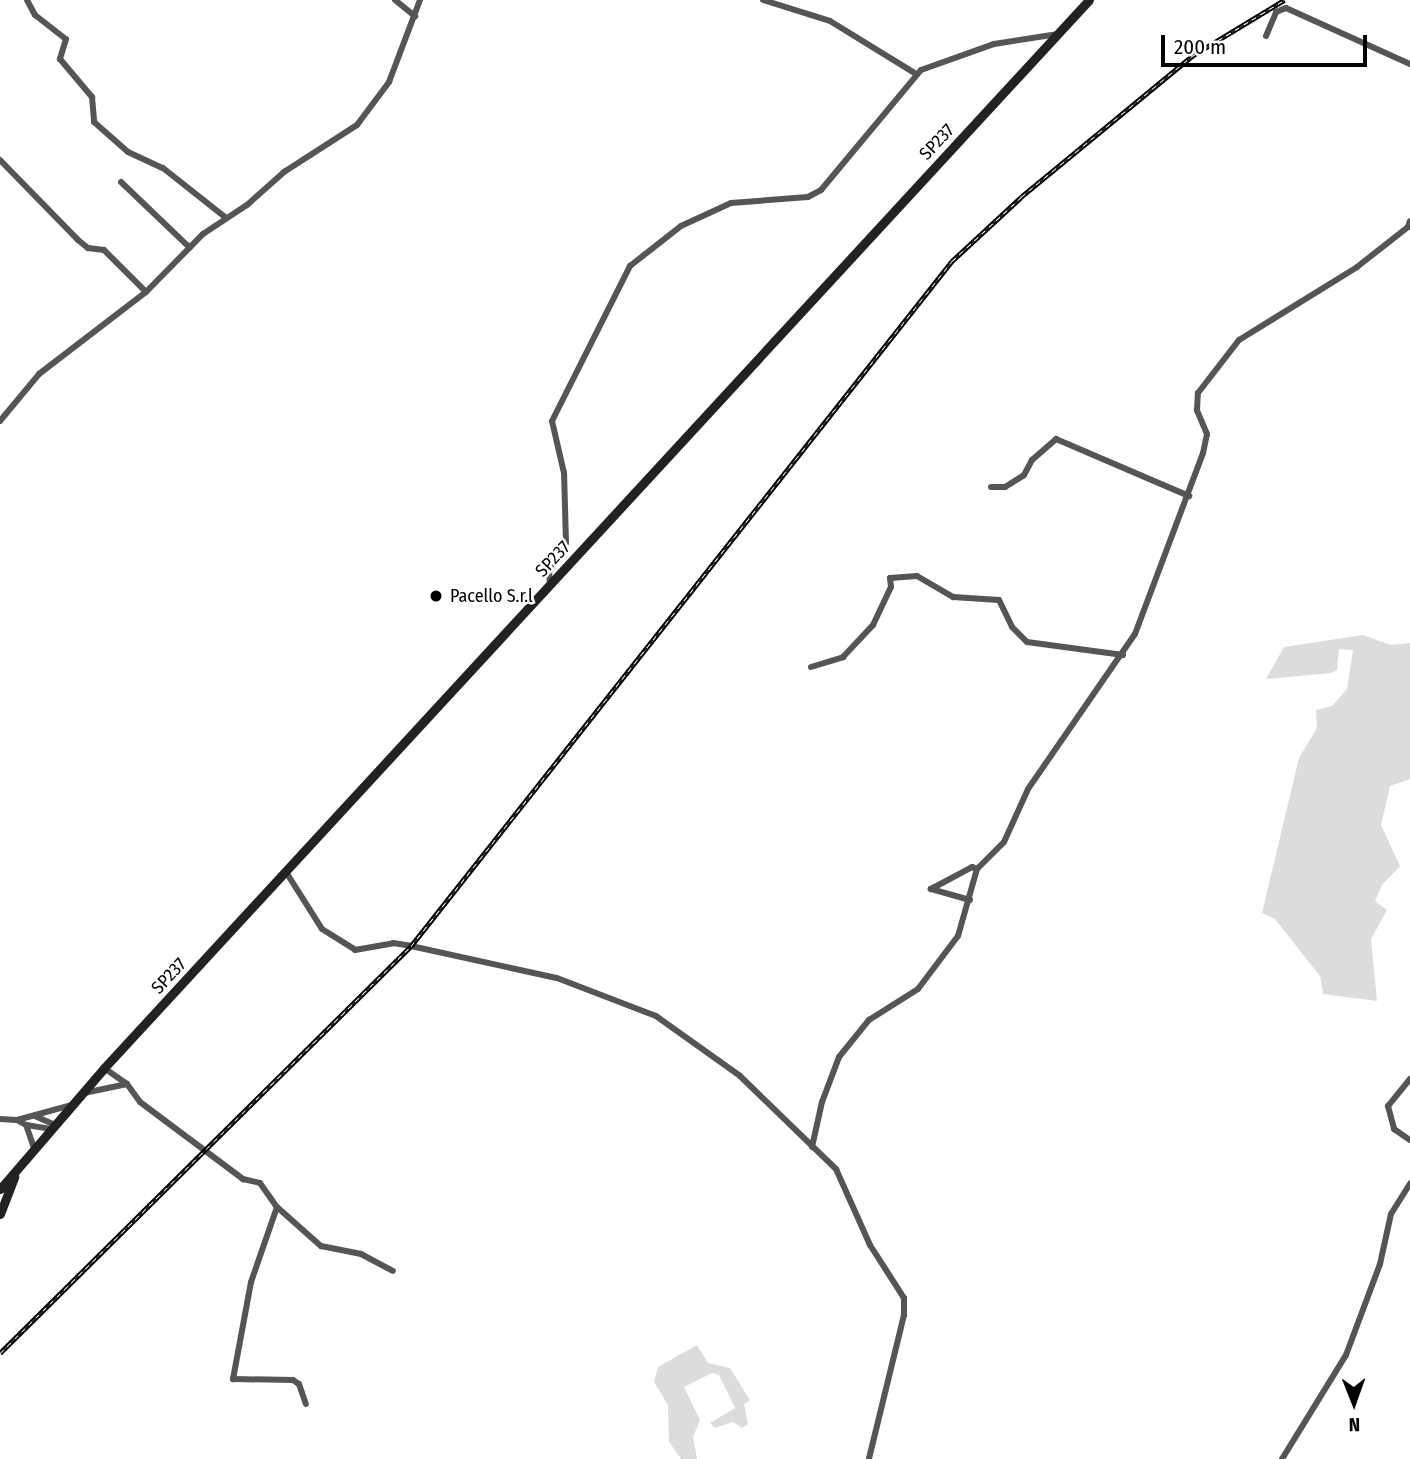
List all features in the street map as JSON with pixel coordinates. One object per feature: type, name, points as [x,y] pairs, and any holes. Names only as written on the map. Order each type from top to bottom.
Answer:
[{"type":"main road","name":"SP237","points":[[0,1189],[104,1068],[1089,0]]},
{"type":"main road","points":[[0,1214],[15,1172]]},
{"type":"street","points":[[27,0],[35,15],[66,38],[60,59],[92,97],[94,122],[128,152],[163,168],[226,218]]},
{"type":"street","points":[[395,0],[415,16]]},
{"type":"street","points":[[0,421],[39,374],[146,292],[190,248],[226,218],[284,172],[357,125],[389,82],[420,0]]},
{"type":"street","points":[[763,0],[830,21],[916,74]]},
{"type":"street","points":[[1266,36],[1276,12],[1286,8],[1410,64]]},
{"type":"street","points":[[550,585],[548,572],[566,543],[564,473],[552,421],[631,266],[696,217],[731,202],[808,197],[821,191],[916,74],[994,44],[1058,34]]},
{"type":"street","points":[[0,160],[78,240],[88,248],[104,250],[146,292]]},
{"type":"street","points":[[121,182],[190,248]]},
{"type":"street","points":[[812,1147],[822,1102],[839,1057],[869,1020],[918,989],[958,936],[977,869],[1004,842],[1028,789],[1123,655],[1189,496],[1207,434],[1197,410],[1198,393],[1207,379],[1239,340],[1357,267],[1408,228],[1410,221]]},
{"type":"street","points":[[991,487],[1005,487],[1024,474],[1032,460],[1056,439],[1189,496]]},
{"type":"street","points":[[811,667],[843,657],[873,625],[891,587],[890,579],[917,576],[953,597],[999,600],[1012,627],[1027,642],[1123,655]]},
{"type":"street","points":[[970,900],[931,889],[972,867],[977,869]]},
{"type":"street","points":[[286,872],[323,929],[355,950],[393,943],[557,978],[656,1016],[740,1076],[836,1169],[870,1245],[904,1298],[904,1315],[869,1459]]},
{"type":"street","points":[[104,1068],[127,1084],[141,1102],[243,1179],[260,1184],[277,1207],[321,1246],[361,1254],[393,1271]]},
{"type":"street","points":[[1410,1079],[1388,1106],[1394,1129],[1410,1140]]},
{"type":"street","points":[[82,1093],[127,1084]]},
{"type":"street","points":[[0,1119],[17,1120],[74,1104]]},
{"type":"street","points":[[32,1115],[53,1127]]},
{"type":"street","points":[[17,1120],[26,1125],[53,1127]]},
{"type":"street","points":[[26,1125],[34,1148]]},
{"type":"street","points":[[1282,1459],[1346,1355],[1380,1264],[1391,1214],[1410,1184]]},
{"type":"street","points":[[277,1207],[251,1282],[233,1379],[293,1380],[299,1384],[306,1404]]},
{"type":"shaded area","points":[[1363,635],[1391,645],[1410,643],[1410,779],[1390,786],[1381,825],[1400,866],[1382,885],[1375,901],[1387,910],[1371,939],[1377,1001],[1323,994],[1320,976],[1275,919],[1262,913],[1299,758],[1317,728],[1316,710],[1332,706],[1347,689],[1353,650],[1339,649],[1337,670],[1331,673],[1266,679],[1284,647]]},
{"type":"shaded area","points":[[697,1345],[708,1363],[730,1368],[750,1400],[744,1404],[748,1424],[742,1428],[733,1422],[715,1428],[710,1423],[735,1408],[719,1375],[712,1373],[684,1387],[700,1420],[693,1437],[697,1459],[681,1459],[669,1442],[668,1405],[654,1382],[658,1367]]},
{"type":"railway","points":[[0,1353],[411,946],[952,261],[1021,197],[1192,56],[1284,0]]},
{"type":"place","name":"Pacello S.r.l","points":[[436,596]]}]
